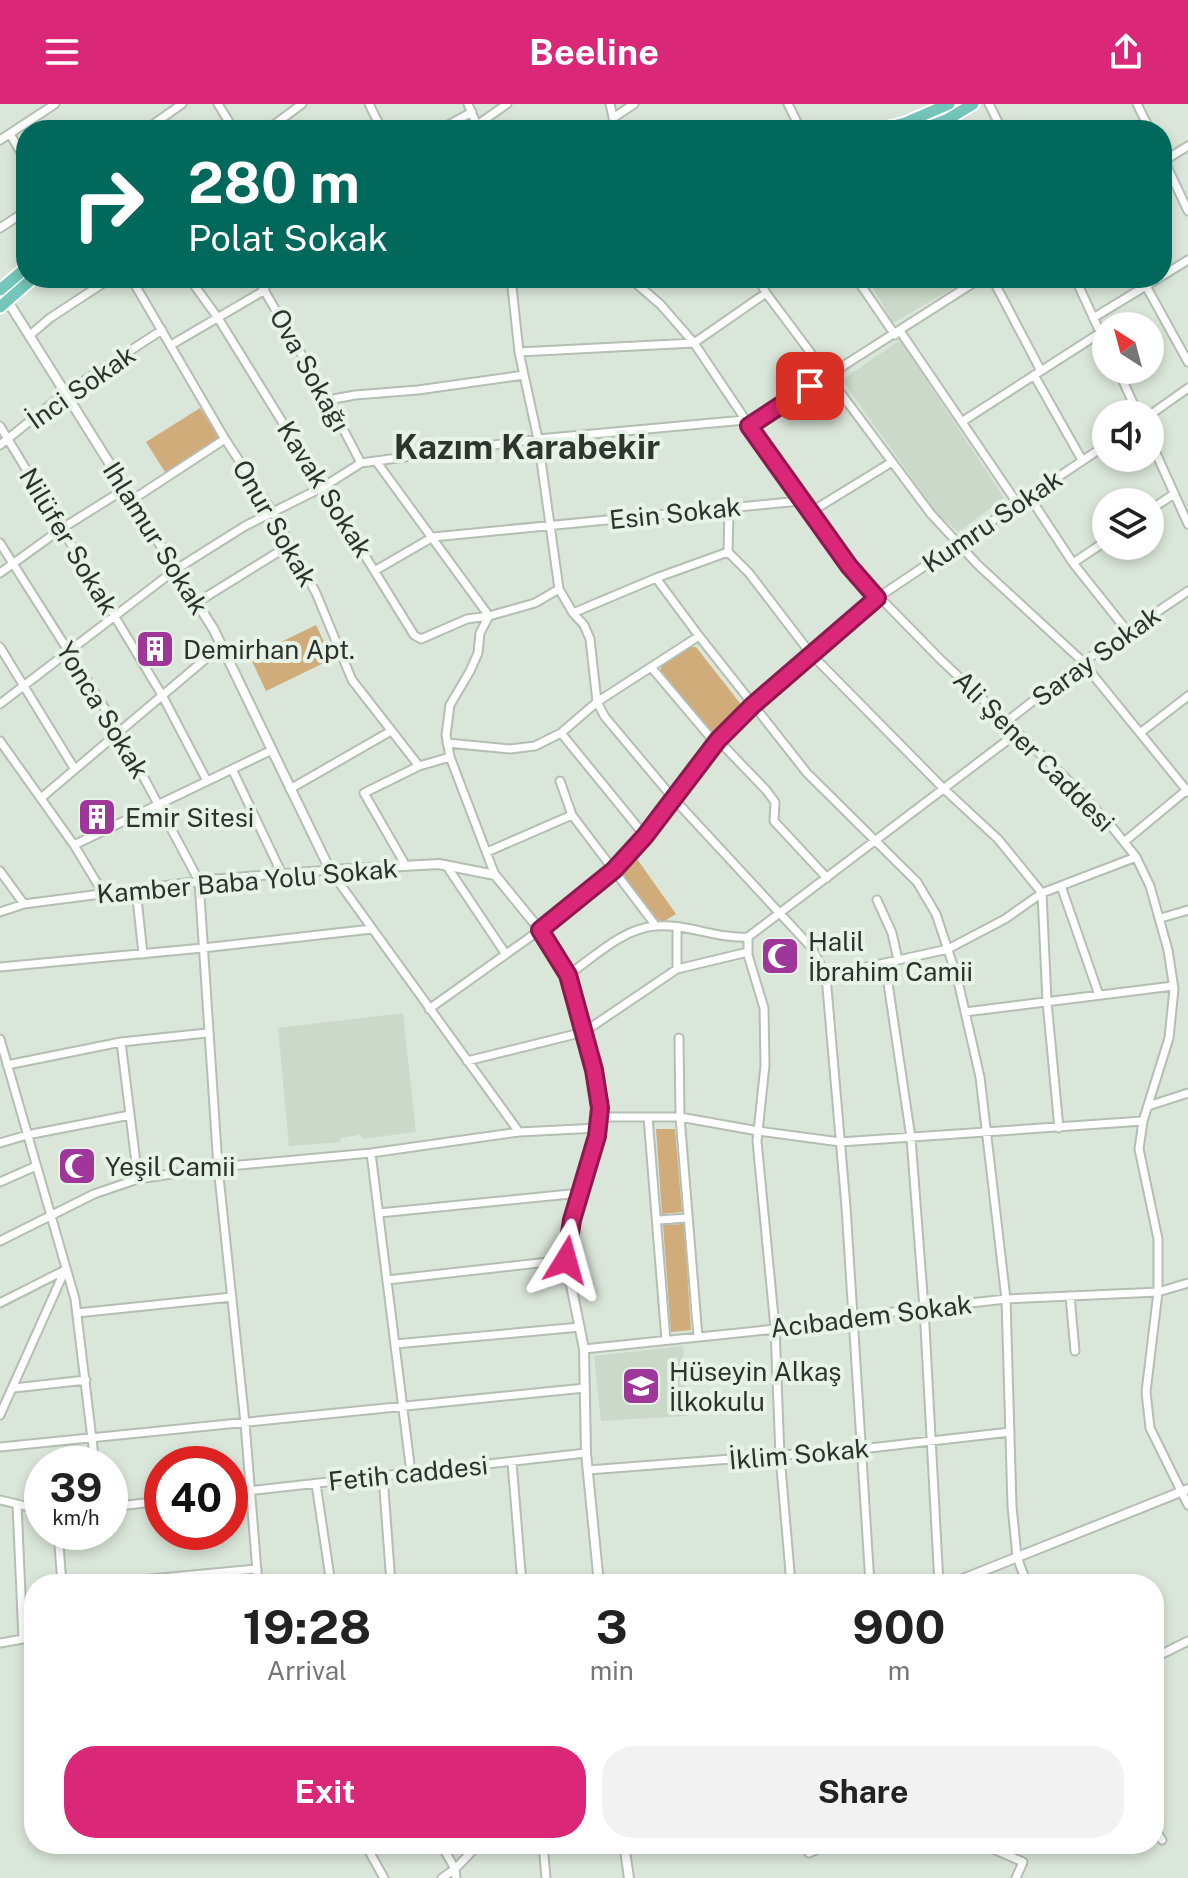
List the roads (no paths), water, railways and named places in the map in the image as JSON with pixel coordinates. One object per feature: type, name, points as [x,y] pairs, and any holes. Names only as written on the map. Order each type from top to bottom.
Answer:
[{"type":"main road","points":[[912,120],[949,104]]},
{"type":"main road","points":[[945,120],[973,104]]},
{"type":"main road","points":[[2,299],[16,281]]},
{"type":"street","points":[[31,120],[55,104]]},
{"type":"street","points":[[159,120],[182,104]]},
{"type":"street","points":[[280,120],[302,104]]},
{"type":"street","points":[[488,120],[507,104]]},
{"type":"street","points":[[610,104],[613,118],[634,104]]},
{"type":"street","points":[[453,120],[470,108]]},
{"type":"street","points":[[0,140],[16,130]]},
{"type":"street","points":[[10,134],[16,144]]},
{"type":"street","points":[[1172,178],[1188,211]]},
{"type":"street","points":[[29,336],[96,288]]},
{"type":"street","name":"Onur Sokak","points":[[137,288],[225,439],[272,511],[288,546],[316,593],[352,680],[419,766]]},
{"type":"street","name":"Kavak Sokak","points":[[196,288],[218,318],[414,635],[421,639],[467,619],[489,616]]},
{"type":"street","points":[[512,288],[519,352],[538,439],[559,589],[590,639],[597,702],[605,717],[673,798],[812,948],[826,976],[869,1574]]},
{"type":"street","name":"Ali Şener Caddesi","points":[[641,288],[694,343],[800,501],[849,566],[877,598],[1074,786],[1136,857],[1150,886],[1161,918],[1173,986],[1169,1038],[1143,1121],[1139,1149],[1158,1239],[1158,1292],[1146,1392],[1150,1428],[1185,1490],[1188,1505]]},
{"type":"street","points":[[763,288],[931,514],[1083,662],[1187,790],[1124,842]]},
{"type":"street","points":[[863,288],[963,421],[1017,503]]},
{"type":"street","points":[[0,704],[175,570],[272,511],[323,487],[361,463],[538,439],[747,423],[897,333],[963,288]]},
{"type":"street","points":[[997,288],[1082,460]]},
{"type":"street","points":[[1080,288],[1092,316]]},
{"type":"street","points":[[1103,312],[1143,288]]},
{"type":"street","points":[[1147,288],[1188,362]]},
{"type":"street","points":[[171,345],[265,290]]},
{"type":"street","name":"Ova Sokağı","points":[[265,290],[361,463]]},
{"type":"street","points":[[519,352],[694,343],[766,293]]},
{"type":"street","name":"Ihlamur Sokak","points":[[2,299],[29,336],[222,645],[330,870]]},
{"type":"street","name":"İnci Sokak","points":[[0,445],[65,393],[162,330]]},
{"type":"street","points":[[963,421],[1092,338]]},
{"type":"street","points":[[328,400],[524,375]]},
{"type":"street","points":[[1164,405],[1188,388]]},
{"type":"street","name":"Nilüfer Sokak","points":[[0,426],[162,695],[207,781]]},
{"type":"street","points":[[132,500],[225,439]]},
{"type":"street","name":"Kumru Sokak","points":[[429,1009],[540,930],[614,870],[645,836],[717,742],[753,705],[877,598],[1092,454]]},
{"type":"street","points":[[376,461],[489,616]]},
{"type":"street","points":[[809,513],[892,462]]},
{"type":"street","points":[[1164,472],[1188,524]]},
{"type":"street","points":[[0,573],[61,529],[125,489]]},
{"type":"street","points":[[1164,501],[1174,494]]},
{"type":"street","points":[[1029,496],[1073,563],[1128,632]]},
{"type":"street","name":"Esin Sokak","points":[[433,537],[800,501]]},
{"type":"street","points":[[729,508],[728,552],[749,573],[811,654],[944,789],[998,839],[1042,893],[1047,1002],[1059,1128]]},
{"type":"street","points":[[376,570],[433,537]]},
{"type":"street","name":"Yonca Sokak","points":[[0,543],[119,731],[199,881]]},
{"type":"street","points":[[196,603],[288,546]]},
{"type":"street","points":[[1073,563],[1092,550]]},
{"type":"street","points":[[573,613],[728,552]]},
{"type":"street","points":[[656,578],[807,773],[926,894],[948,949],[980,1077],[987,1133],[1006,1299],[1017,1557],[1023,1574]]},
{"type":"street","points":[[559,589],[535,603],[489,616],[480,633],[478,653],[450,705],[446,735],[450,757],[495,875],[540,930],[568,975],[594,1070],[598,1128],[572,1220],[566,1260],[584,1349],[586,1453],[598,1574]]},
{"type":"street","name":"Saray Sokak","points":[[1006,722],[1083,662],[1188,591]]},
{"type":"street","points":[[447,743],[510,749],[535,746],[561,733],[597,702],[699,636]]},
{"type":"street","points":[[41,798],[222,645]]},
{"type":"street","points":[[0,647],[74,768]]},
{"type":"street","points":[[651,667],[717,742],[766,790],[775,802],[774,821],[827,878]]},
{"type":"street","points":[[1140,733],[1188,696]]},
{"type":"street","points":[[290,789],[391,731]]},
{"type":"street","points":[[561,733],[645,836]]},
{"type":"street","points":[[568,975],[634,931],[656,926],[731,938],[748,937],[1017,733]]},
{"type":"street","points":[[0,741],[74,845],[103,893]]},
{"type":"street","points":[[74,845],[272,750]]},
{"type":"street","points":[[406,866],[364,793],[419,766],[450,757]]},
{"type":"street","points":[[232,769],[282,874]]},
{"type":"street","points":[[560,781],[572,815],[656,926]]},
{"type":"street","points":[[487,852],[572,815]]},
{"type":"street","points":[[826,976],[948,949],[1005,919],[1042,893],[1136,857]]},
{"type":"street","points":[[446,865],[505,953]]},
{"type":"street","name":"Kamber Baba Yolu Sokak","points":[[0,912],[24,904],[103,893],[330,870],[446,865],[495,875]]},
{"type":"street","points":[[330,870],[519,1132]]},
{"type":"street","points":[[0,871],[24,904]]},
{"type":"street","points":[[199,881],[218,1167],[257,1574]]},
{"type":"street","points":[[1061,886],[1099,995]]},
{"type":"street","points":[[136,889],[143,954]]},
{"type":"street","points":[[877,900],[892,933],[898,960]]},
{"type":"street","points":[[1161,918],[1188,910]]},
{"type":"street","points":[[0,967],[372,929]]},
{"type":"street","points":[[677,929],[677,969]]},
{"type":"street","points":[[748,937],[748,952],[764,1008],[765,1065],[758,1131],[775,1328],[780,1456],[790,1574]]},
{"type":"street","points":[[467,1061],[584,1032],[677,969],[748,952]]},
{"type":"street","points":[[885,963],[911,1138],[939,1574]]},
{"type":"street","points":[[965,1012],[1173,986]]},
{"type":"street","points":[[0,1075],[8,1069],[121,1042],[207,1033]]},
{"type":"street","points":[[679,1038],[680,1117],[698,1337]]},
{"type":"street","points":[[0,1039],[77,1313],[94,1446]]},
{"type":"street","points":[[121,1042],[138,1179]]},
{"type":"street","points":[[1148,1106],[1188,1093]]},
{"type":"street","points":[[0,1143],[130,1115]]},
{"type":"street","points":[[599,1117],[680,1117],[840,1142],[1143,1121]]},
{"type":"street","points":[[648,1117],[666,1340]]},
{"type":"street","points":[[0,1241],[94,1194],[138,1179],[218,1167],[371,1153],[519,1132],[598,1128]]},
{"type":"street","points":[[371,1153],[411,1473]]},
{"type":"street","points":[[0,1182],[36,1166]]},
{"type":"street","points":[[379,1213],[580,1193]]},
{"type":"street","points":[[658,1220],[688,1218]]},
{"type":"street","points":[[387,1280],[566,1260]]},
{"type":"street","points":[[0,1303],[65,1270]]},
{"type":"street","points":[[0,1415],[65,1270]]},
{"type":"street","name":"Acıbadem Sokak","points":[[584,1349],[1006,1299],[1158,1292],[1188,1283]]},
{"type":"street","points":[[1070,1296],[1075,1351]]},
{"type":"street","points":[[77,1313],[232,1297]]},
{"type":"street","points":[[395,1344],[580,1327]]},
{"type":"street","points":[[14,1388],[86,1380]]},
{"type":"street","points":[[0,1447],[585,1388]]},
{"type":"street","name":"İklim Sokak","points":[[588,1470],[861,1449],[1010,1432]]},
{"type":"street","name":"Fetih caddesi","points":[[250,1491],[586,1453]]},
{"type":"street","points":[[512,1462],[521,1574]]},
{"type":"street","points":[[383,1476],[390,1574]]},
{"type":"street","points":[[316,1484],[330,1574]]},
{"type":"street","points":[[975,1574],[1185,1490]]},
{"type":"street","points":[[0,1500],[24,1506]]},
{"type":"street","points":[[0,1643],[23,1639],[17,1504]]},
{"type":"street","points":[[59,1550],[61,1574]]},
{"type":"street","points":[[204,1574],[257,1569]]},
{"type":"street","points":[[1164,1653],[1188,1641]]},
{"type":"street","points":[[371,1854],[384,1878]]},
{"type":"street","points":[[446,1854],[455,1874]]},
{"type":"street","points":[[442,1878],[455,1874],[471,1854]]},
{"type":"street","points":[[544,1854],[546,1878]]},
{"type":"street","points":[[625,1854],[629,1878]]},
{"type":"street","points":[[1005,1854],[1023,1862],[1016,1878]]},
{"type":"place","name":"Demirhan Apt.","points":[[155,649]]},
{"type":"place","name":"Emir Sitesi","points":[[97,817]]},
{"type":"place","name":"Halil İbrahim Camii","points":[[780,956]]},
{"type":"place","name":"Yeşil Camii","points":[[77,1166]]},
{"type":"place","name":"Hüseyin Alkaş İlkokulu","points":[[641,1386]]},
{"type":"district","name":"Kazım Karabekir","points":[[527,447]]}]
